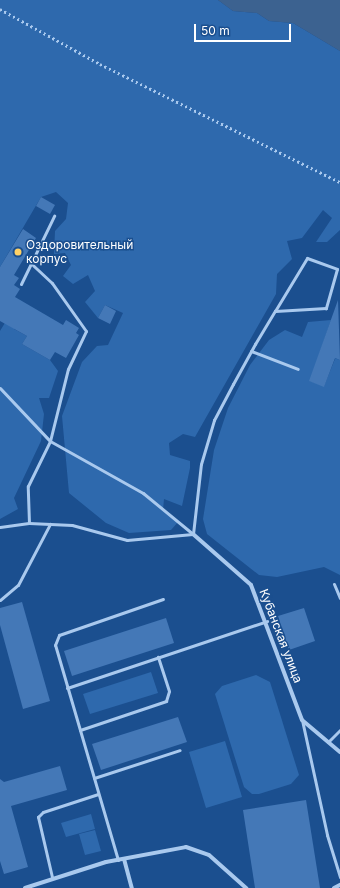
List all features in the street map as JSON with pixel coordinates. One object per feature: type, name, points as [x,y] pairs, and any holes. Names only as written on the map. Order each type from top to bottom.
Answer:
[{"type":"street","name":"Кубанская улица","points":[[193,534],[251,585],[267,621],[302,720]]},
{"type":"street","points":[[302,720],[340,752]]},
{"type":"street","points":[[25,888],[52,877],[173,848],[199,850],[224,866],[246,888]]},
{"type":"street","points":[[124,859],[132,888]]},
{"type":"street","points":[[334,888],[340,885]]},
{"type":"lane","points":[[21,284],[33,265],[54,216]]},
{"type":"lane","points":[[193,534],[201,464],[214,420],[251,351],[275,311],[307,258],[337,269],[326,308],[275,311]]},
{"type":"lane","points":[[29,523],[28,486],[50,440],[68,369],[86,331],[52,282],[33,265]]},
{"type":"lane","points":[[251,351],[298,369]]},
{"type":"lane","points":[[0,388],[50,440],[143,492],[193,534]]},
{"type":"lane","points":[[0,527],[29,523],[50,524],[89,528],[127,540],[193,534]]},
{"type":"lane","points":[[0,600],[18,585],[50,524]]},
{"type":"lane","points":[[334,584],[340,598]]},
{"type":"lane","points":[[118,860],[56,649],[59,636],[163,599]]},
{"type":"lane","points":[[67,688],[267,621]]},
{"type":"lane","points":[[80,730],[166,701],[169,691],[158,658]]},
{"type":"lane","points":[[302,720],[326,835],[340,877]]},
{"type":"lane","points":[[328,742],[340,730]]},
{"type":"lane","points":[[94,778],[180,750]]},
{"type":"lane","points":[[52,877],[38,817],[43,812],[98,794]]},
{"type":"path","points":[[0,9],[100,64],[340,182]]},
{"type":"shaded area","points":[[0,0],[218,0],[233,11],[257,13],[269,21],[293,23],[340,51],[340,230],[327,242],[316,242],[332,218],[323,210],[302,238],[287,241],[292,259],[277,274],[276,294],[195,437],[183,434],[169,443],[170,455],[190,461],[190,468],[182,506],[164,499],[163,510],[178,522],[171,530],[129,533],[106,523],[69,493],[62,416],[82,362],[97,346],[108,345],[123,313],[105,305],[98,318],[85,302],[95,291],[88,275],[73,284],[63,276],[71,265],[65,253],[54,254],[55,231],[66,219],[68,203],[56,192],[41,197],[0,267]]},
{"type":"shaded area","points":[[218,0],[340,0],[340,51],[293,23],[269,21],[257,13],[233,11]]},
{"type":"shaded area","points":[[14,308],[14,329],[27,336],[22,344],[50,360],[58,371],[49,398],[39,398],[44,414],[41,441],[14,498],[18,509],[0,519],[0,331]]},
{"type":"shaded area","points":[[331,320],[310,381],[324,386],[335,359],[326,355],[340,360],[340,575],[324,567],[277,577],[259,575],[207,534],[203,519],[214,450],[228,408],[250,365],[269,340],[285,330],[302,337],[308,322]]},
{"type":"shaded area","points":[[151,672],[158,693],[90,714],[83,694]]},
{"type":"shaded area","points":[[256,675],[270,682],[299,775],[291,784],[259,794],[252,794],[244,787],[215,694],[222,686]]},
{"type":"shaded area","points":[[225,741],[242,797],[206,808],[189,752]]},
{"type":"shaded area","points":[[91,814],[95,829],[66,837],[61,823]]},
{"type":"shaded area","points":[[95,830],[101,851],[85,855],[79,834]]},
{"type":"building","points":[[41,197],[55,205],[50,214],[36,206]]},
{"type":"building","points":[[23,229],[36,238],[14,275],[19,278],[14,285],[20,289],[15,297],[63,325],[66,320],[79,328],[76,333],[79,335],[66,358],[55,352],[50,360],[22,344],[27,336],[0,321],[0,267]]},
{"type":"building","points":[[338,300],[340,360],[335,358],[324,387],[309,381]]},
{"type":"building","points":[[105,305],[116,311],[110,324],[98,318]]},
{"type":"building","points":[[22,602],[50,701],[23,709],[0,625],[0,608]]},
{"type":"building","points":[[304,608],[315,641],[289,650],[278,616]]},
{"type":"building","points":[[166,618],[174,643],[72,676],[64,651]]},
{"type":"building","points":[[178,717],[187,742],[101,770],[92,744]]},
{"type":"building","points":[[60,766],[67,790],[11,806],[28,867],[4,874],[0,861],[0,779],[4,782]]},
{"type":"building","points":[[306,800],[320,888],[255,888],[243,810]]},
{"type":"place","name":"Оздоровительный корпус","points":[[18,252]]}]
